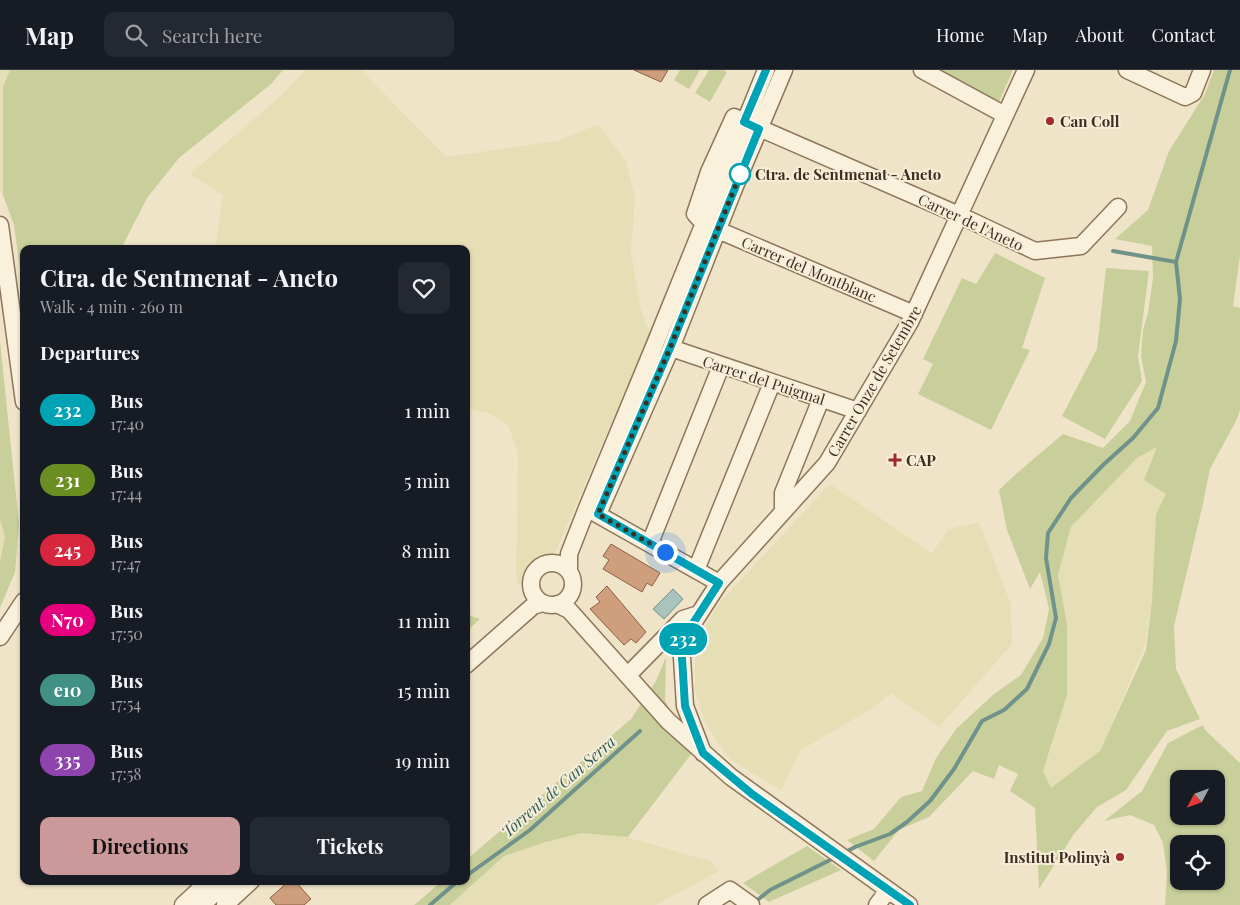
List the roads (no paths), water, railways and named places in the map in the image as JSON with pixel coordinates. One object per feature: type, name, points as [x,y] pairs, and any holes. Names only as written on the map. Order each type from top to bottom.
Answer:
[{"type":"street","points":[[564,563],[592,511],[670,348],[746,123],[766,70]]},
{"type":"street","points":[[711,227],[695,214],[709,172],[784,70]]},
{"type":"street","points":[[922,70],[1005,115]]},
{"type":"street","name":"Carrer Onze de Setembre","points":[[703,753],[685,706],[681,642],[719,583],[827,463],[914,314],[1026,70]]},
{"type":"street","points":[[1127,70],[1185,97],[1193,93],[1202,70]]},
{"type":"street","name":"Carrer de l'Aneto","points":[[746,123],[1035,251],[1081,246],[1118,207]]},
{"type":"street","points":[[0,225],[20,372]]},
{"type":"street","points":[[592,511],[711,227]]},
{"type":"street","name":"Carrer del Montblanc","points":[[711,227],[914,314]]},
{"type":"street","name":"Carrer del Puigmal","points":[[670,348],[858,411]]},
{"type":"street","points":[[650,543],[721,366]]},
{"type":"street","points":[[696,570],[772,383]]},
{"type":"street","points":[[782,512],[783,493],[821,399]]},
{"type":"street","points":[[592,511],[719,583]]},
{"type":"street","points":[[564,563],[546,564],[538,568],[532,576],[531,586],[628,675],[668,721],[703,753],[752,794],[910,905]]},
{"type":"street","points":[[470,662],[572,589],[572,580],[564,563]]},
{"type":"street","points":[[0,637],[20,606]]},
{"type":"street","points":[[628,675],[683,619],[699,614]]},
{"type":"street","points":[[183,905],[205,885]]},
{"type":"street","points":[[202,905],[224,885]]},
{"type":"street","points":[[225,905],[247,885]]},
{"type":"street","points":[[707,905],[730,890],[751,905]]},
{"type":"street","points":[[877,905],[888,890]]},
{"type":"water","points":[[673,589],[683,599],[664,619],[653,609]]},
{"type":"waterway","points":[[844,853],[890,834],[907,822],[930,801],[954,769],[982,721],[1004,710],[1027,689],[1049,644],[1056,618],[1046,558],[1048,533],[1071,498],[1133,438],[1158,408],[1176,341],[1180,299],[1176,262],[1230,70]]},
{"type":"waterway","points":[[1113,251],[1176,262]]},
{"type":"waterway","name":"Torrent de Can Serra","points":[[470,873],[530,830],[640,731]]},
{"type":"waterway","points":[[755,902],[770,890],[836,857]]},
{"type":"waterway","name":"Torrent de Can Serra","points":[[430,905],[453,885]]},
{"type":"place","name":"Can Coll","points":[[1050,121]]},
{"type":"place","name":"Ctra. de Sentmenat - Aneto","points":[[740,174]]},
{"type":"place","name":"CAP","points":[[895,460]]},
{"type":"place","name":"Institut Polinyà","points":[[1120,857]]}]
